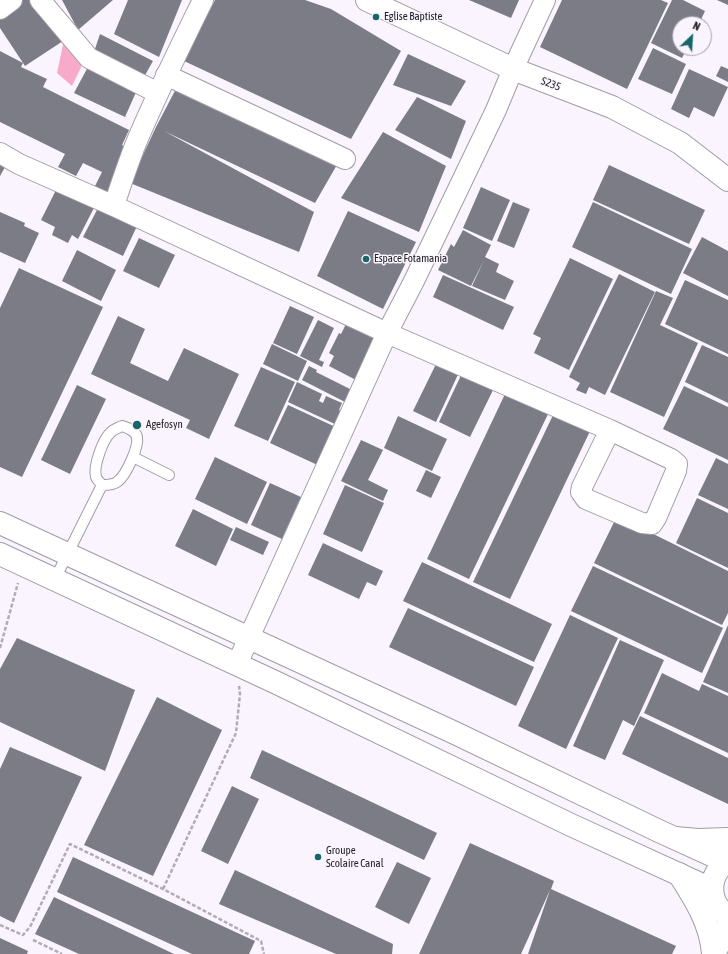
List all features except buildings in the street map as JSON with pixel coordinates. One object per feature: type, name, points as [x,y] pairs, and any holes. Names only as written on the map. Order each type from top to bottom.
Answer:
[{"type":"main road","name":"S235","points":[[367,0],[513,69],[612,107],[680,143],[728,180]]},
{"type":"main road","points":[[0,523],[727,861],[713,878],[711,889],[714,901],[721,912],[728,916]]},
{"type":"main road","points":[[0,554],[237,664],[571,825],[711,889]]},
{"type":"main road","points":[[675,838],[698,840],[728,839]]},
{"type":"main road","points":[[679,874],[702,912],[714,954]]},
{"type":"main road","points":[[714,954],[728,926]]},
{"type":"street","points":[[0,9],[12,0]]},
{"type":"street","points":[[40,0],[89,58],[158,93]]},
{"type":"street","points":[[114,206],[134,148],[166,75],[203,0]]},
{"type":"street","points":[[237,664],[387,334],[428,253],[496,110],[545,0]]},
{"type":"street","points":[[166,75],[345,159]]},
{"type":"street","points":[[0,152],[19,164],[114,206],[387,334],[610,430],[671,459],[677,464],[676,471],[652,524],[642,523],[586,499],[581,492],[582,486],[610,430]]},
{"type":"lane","points":[[122,426],[130,428],[137,436],[133,457],[124,475],[117,482],[110,485],[102,485],[97,479],[96,465],[109,433],[115,428],[122,426]]},
{"type":"lane","points":[[133,457],[169,475]]},
{"type":"lane","points":[[55,579],[66,554],[102,485]]},
{"type":"path","points":[[0,648],[23,565]]},
{"type":"path","points":[[163,890],[236,733],[240,694],[237,664]]},
{"type":"path","points":[[0,925],[23,935],[30,927],[70,844],[261,941],[264,954]]},
{"type":"path","points":[[33,940],[62,954]]},
{"type":"shaded area","points":[[65,35],[85,59],[72,86],[57,73]]},
{"type":"place","name":"Eglise Baptiste","points":[[376,17]]},
{"type":"place","name":"Espace Fotamania","points":[[366,259]]},
{"type":"place","name":"Agefosyn","points":[[137,425]]},
{"type":"place","name":"Groupe Scolaire Canal","points":[[318,857]]}]
